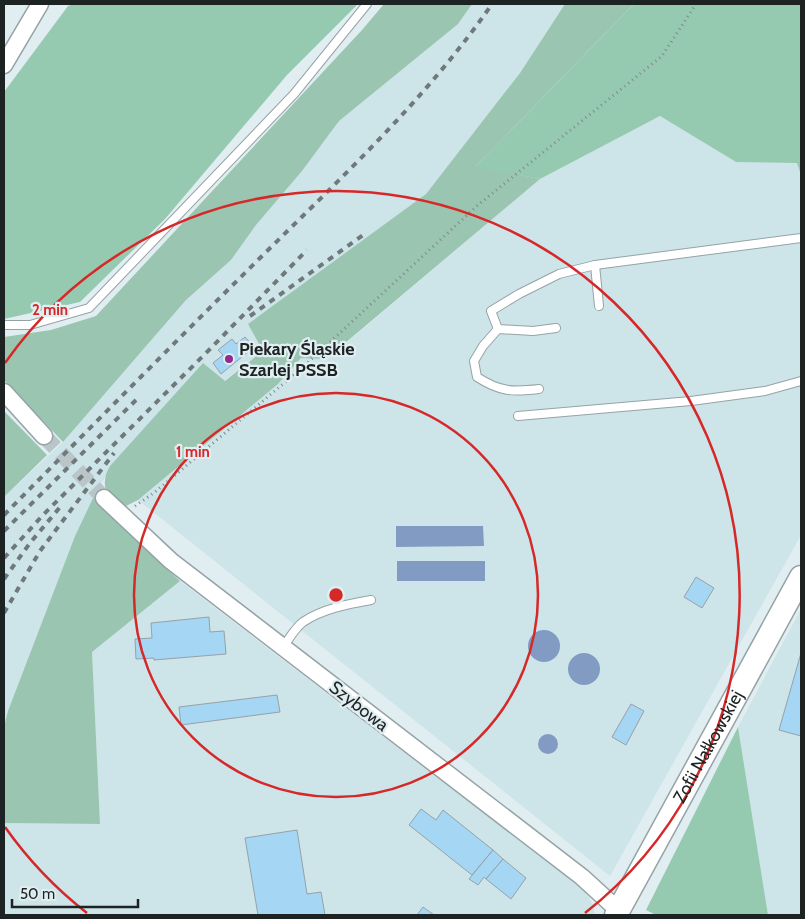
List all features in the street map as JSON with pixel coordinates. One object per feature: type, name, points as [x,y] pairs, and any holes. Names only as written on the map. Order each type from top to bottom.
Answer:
[{"type":"street","points":[[4,65],[40,4]]},
{"type":"street","points":[[4,392],[44,436]]},
{"type":"street","name":"Szybowa","points":[[104,498],[170,561],[582,877],[617,913]]},
{"type":"street","name":"Zofii Nałkowskiej","points":[[617,913],[801,577]]},
{"type":"lane","points":[[4,325],[30,325],[88,308],[294,94],[367,4]]},
{"type":"lane","points":[[498,328],[491,311],[560,274],[595,265],[801,238]]},
{"type":"lane","points":[[595,265],[599,306]]},
{"type":"lane","points":[[498,328],[533,331],[556,328]]},
{"type":"lane","points":[[498,328],[482,346],[474,361],[478,377],[492,387],[518,392],[539,389]]},
{"type":"lane","points":[[518,416],[691,401],[765,391],[801,381]]},
{"type":"lane","points":[[283,647],[302,623],[314,616],[348,604],[371,600]]},
{"type":"path","points":[[122,515],[155,492],[302,368],[478,205],[662,56],[696,4]]},
{"type":"shaded area","points":[[472,4],[565,4],[520,73],[426,194],[248,324],[264,351],[224,381],[203,363],[108,472],[75,536],[8,711],[4,727],[4,497],[63,442],[186,300],[231,260],[256,225],[302,171],[339,121],[458,24]]},
{"type":"shaded area","points":[[660,116],[736,162],[797,163],[801,175],[801,535],[610,876],[138,500],[278,384],[301,358],[327,359],[540,179]]},
{"type":"shaded area","points":[[180,581],[585,891],[593,905],[595,915],[4,915],[4,823],[100,824],[92,652]]},
{"type":"shaded area","points":[[801,609],[801,915],[768,915],[738,727]]},
{"type":"green space","points":[[73,4],[358,4],[287,75],[165,219],[80,302],[4,319],[4,92],[68,6]]},
{"type":"green space","points":[[384,4],[472,4],[458,24],[339,121],[302,171],[256,225],[231,260],[186,300],[63,442],[4,380],[4,337],[51,330],[96,316]]},
{"type":"green space","points":[[565,4],[634,4],[476,166],[540,179],[326,359],[301,358],[278,384],[138,500],[126,506],[114,501],[107,493],[105,484],[110,466],[203,363],[225,381],[263,351],[248,324],[426,194],[520,73]]},
{"type":"green space","points":[[634,4],[801,4],[801,175],[797,163],[736,162],[660,116],[540,179],[475,167]]},
{"type":"green space","points":[[4,411],[47,455],[4,497]]},
{"type":"green space","points":[[94,496],[143,547],[180,581],[92,652],[100,824],[4,823],[4,727],[8,711],[75,536]]},
{"type":"green space","points":[[738,727],[768,915],[656,915],[646,910]]},
{"type":"water","points":[[396,526],[483,526],[484,546],[396,547]]},
{"type":"water","points":[[397,561],[485,561],[485,581],[397,581]]},
{"type":"water","points":[[544,630],[550,631],[555,635],[559,640],[559,652],[555,657],[550,661],[544,662],[538,661],[533,657],[529,652],[528,646],[529,640],[533,635],[538,631]]},
{"type":"water","points":[[584,653],[590,654],[595,658],[599,663],[599,675],[595,680],[590,684],[584,685],[578,684],[573,680],[569,675],[568,669],[569,663],[573,658],[578,654]]},
{"type":"water","points":[[544,734],[552,734],[558,740],[558,748],[552,754],[544,754],[538,748],[538,740]]},
{"type":"building","name":"Piekary Śląskie Szarlej PSSB","points":[[245,337],[254,347],[221,374],[213,363],[223,355],[218,350],[232,339],[236,344]]},
{"type":"building","points":[[696,577],[714,588],[702,608],[684,597]]},
{"type":"building","points":[[209,617],[210,632],[224,631],[226,654],[154,660],[154,658],[136,659],[135,639],[152,638],[151,623]]},
{"type":"building","points":[[801,653],[801,736],[779,730]]},
{"type":"building","points":[[277,695],[280,712],[181,725],[179,707]]},
{"type":"building","points":[[631,704],[644,711],[626,745],[612,737]]},
{"type":"building","points":[[421,809],[436,820],[443,810],[493,850],[472,875],[409,825]]},
{"type":"building","points":[[297,830],[307,894],[321,892],[325,915],[258,915],[245,838]]},
{"type":"building","points":[[493,850],[503,859],[486,879],[484,877],[478,885],[469,879]]},
{"type":"building","points":[[503,859],[526,878],[511,899],[486,879]]},
{"type":"building","points":[[423,907],[434,915],[417,915]]},
{"type":"tunnel","points":[[44,436],[104,498]]},
{"type":"railway","points":[[4,515],[382,136],[440,72],[492,4]]},
{"type":"railway","points":[[250,316],[366,233]]},
{"type":"railway","points":[[4,558],[43,515],[307,250]]},
{"type":"railway","points":[[4,531],[136,400]]},
{"type":"railway","points":[[4,613],[40,551],[114,453]]},
{"type":"railway","points":[[4,579],[30,543],[61,506]]},
{"type":"place","name":"Piekary Śląskie Szarlej PSSB","points":[[229,359]]}]
